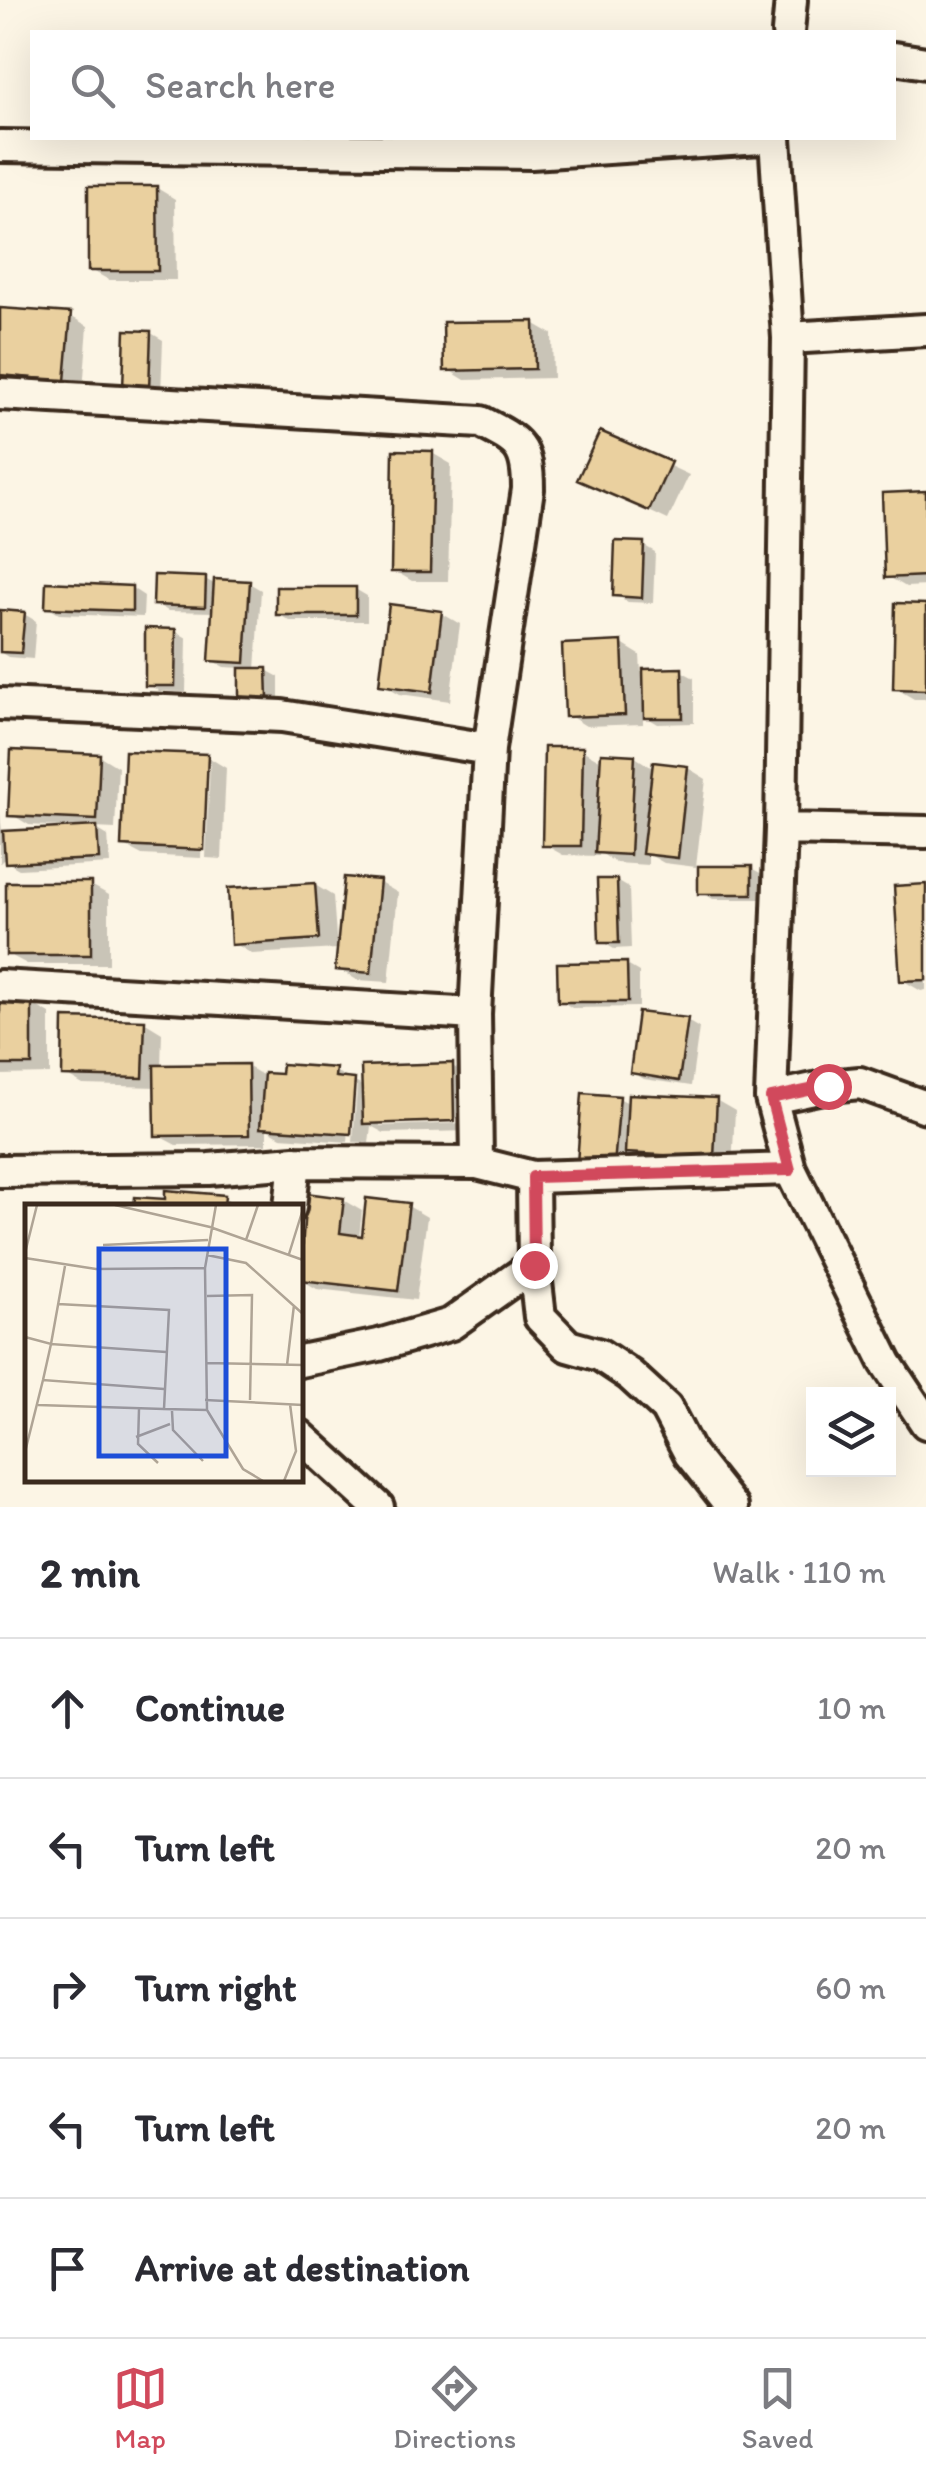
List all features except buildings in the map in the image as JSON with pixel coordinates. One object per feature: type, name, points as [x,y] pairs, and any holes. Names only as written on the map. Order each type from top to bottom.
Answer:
[{"type":"street","points":[[788,30],[791,0]]},
{"type":"street","points":[[896,58],[926,62]]},
{"type":"street","points":[[0,146],[531,153],[730,140]]},
{"type":"street","points":[[775,140],[788,338],[771,1098],[790,1170],[886,1363],[926,1424]]},
{"type":"street","points":[[788,338],[926,330]]},
{"type":"street","points":[[0,394],[481,422],[516,440],[528,460],[528,489],[489,749],[475,1014],[476,1163]]},
{"type":"street","points":[[0,704],[282,716],[489,749]]},
{"type":"street","points":[[780,829],[926,832]]},
{"type":"street","points":[[0,986],[475,1014]]},
{"type":"street","points":[[771,1098],[860,1083],[926,1108]]},
{"type":"street","points":[[0,1171],[209,1169],[295,1162],[476,1163],[533,1177],[790,1170]]},
{"type":"street","points":[[290,1204],[295,1162]]},
{"type":"street","points":[[533,1177],[534,1265],[540,1317],[568,1346],[600,1355],[630,1374],[666,1408],[690,1454],[732,1507]]},
{"type":"street","points":[[302,1361],[451,1324],[534,1265]]},
{"type":"street","points":[[302,1438],[378,1507]]},
{"type":"route","points":[[534,1265],[533,1177],[790,1170],[771,1098],[828,1086]]}]
